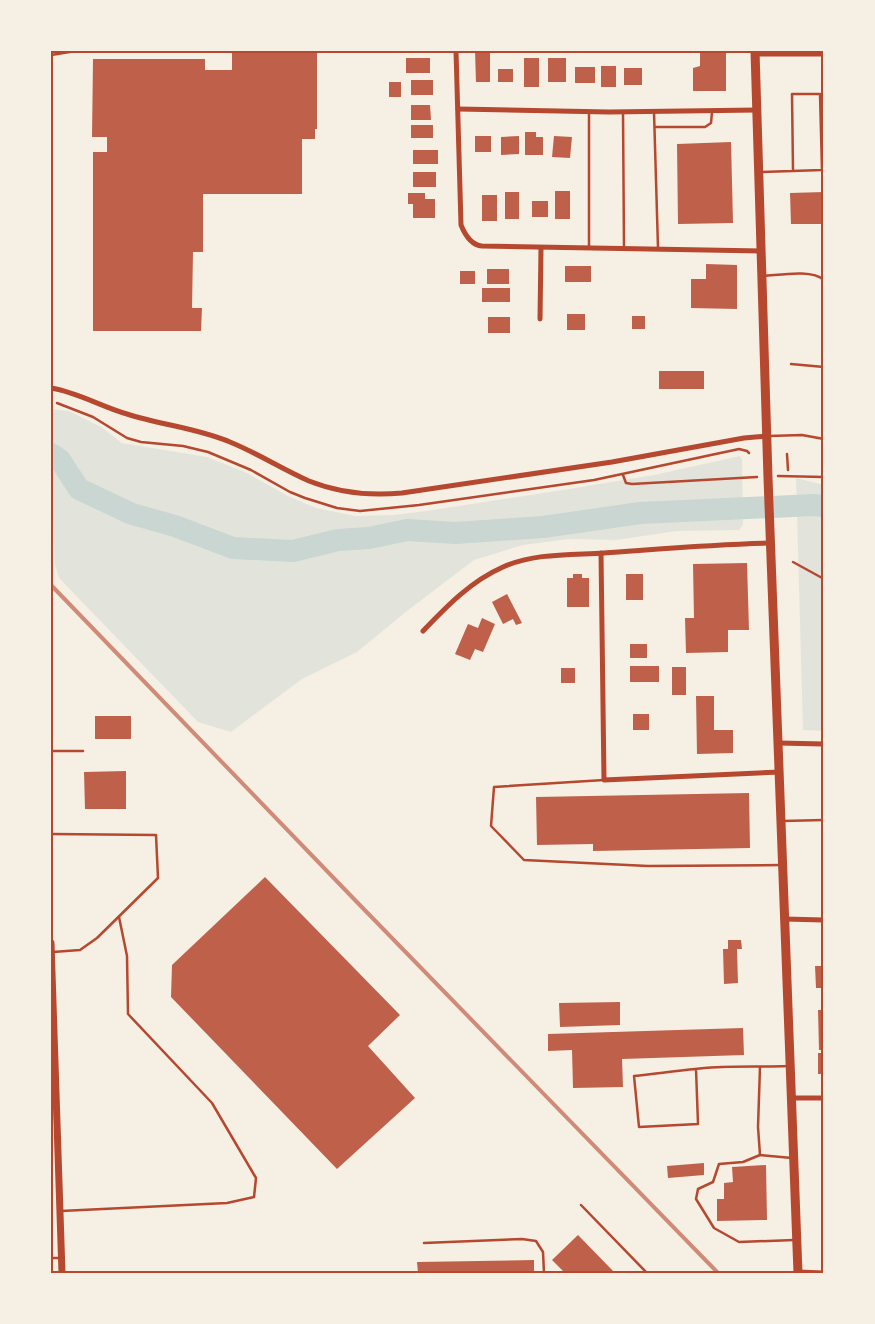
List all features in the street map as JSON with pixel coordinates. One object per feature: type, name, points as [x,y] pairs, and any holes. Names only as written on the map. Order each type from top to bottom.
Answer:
[{"type":"main road","points":[[755,53],[770,524],[784,919],[792,1066],[798,1273]]},
{"type":"street","points":[[456,51],[461,225],[467,238],[478,246],[762,251]]},
{"type":"street","points":[[755,53],[824,54]]},
{"type":"street","points":[[458,110],[589,112],[757,110]]},
{"type":"street","points":[[540,319],[541,248]]},
{"type":"street","points":[[51,388],[135,417],[202,432],[245,448],[309,481],[336,490],[370,495],[402,493],[612,462],[744,438],[767,436]]},
{"type":"street","points":[[423,630],[462,593],[484,577],[522,560],[551,555],[697,545],[771,543]]},
{"type":"street","points":[[602,553],[604,780],[780,772]]},
{"type":"street","points":[[778,743],[824,744]]},
{"type":"street","points":[[784,919],[824,920]]},
{"type":"street","points":[[51,943],[55,1172],[60,1211],[62,1273]]},
{"type":"street","points":[[793,1098],[824,1098]]},
{"type":"street","points":[[798,1273],[824,1273]]},
{"type":"lane","points":[[51,54],[76,51]]},
{"type":"lane","points":[[759,172],[822,170],[820,94],[792,94],[793,170]]},
{"type":"lane","points":[[589,112],[589,249]]},
{"type":"lane","points":[[623,112],[624,249]]},
{"type":"lane","points":[[654,112],[658,250]]},
{"type":"lane","points":[[655,127],[705,127],[710,122],[712,112]]},
{"type":"lane","points":[[763,276],[810,274],[824,280]]},
{"type":"lane","points":[[767,436],[802,435],[824,439]]},
{"type":"lane","points":[[51,751],[83,751]]},
{"type":"lane","points":[[604,780],[494,787],[491,826],[524,860],[648,866],[783,865]]},
{"type":"lane","points":[[781,822],[824,820]]},
{"type":"lane","points":[[51,834],[156,834],[158,878],[97,938],[80,950],[52,953]]},
{"type":"lane","points":[[60,1211],[227,1203],[254,1197],[256,1178],[212,1104],[128,1014],[127,956],[119,917]]},
{"type":"lane","points":[[696,1069],[698,1124],[639,1127],[634,1076],[720,1066],[792,1066]]},
{"type":"lane","points":[[760,1067],[758,1127],[760,1155]]},
{"type":"lane","points":[[794,1158],[760,1155],[743,1162],[719,1164],[713,1182],[698,1189],[696,1199],[714,1228],[738,1242],[796,1240]]},
{"type":"lane","points":[[581,1205],[647,1273]]},
{"type":"lane","points":[[424,1243],[522,1239],[536,1241],[543,1252],[544,1273]]},
{"type":"lane","points":[[51,1258],[62,1258]]},
{"type":"path","points":[[791,364],[824,367]]},
{"type":"path","points":[[56,403],[93,417],[127,438],[141,442],[183,446],[208,452],[251,470],[295,494],[319,503],[366,512],[623,475],[739,449],[749,453]]},
{"type":"path","points":[[787,454],[788,470]]},
{"type":"path","points":[[623,475],[626,483],[632,484],[761,477]]},
{"type":"path","points":[[770,477],[824,477]]},
{"type":"path","points":[[793,562],[824,579]]},
{"type":"shaded area","points":[[52,409],[69,411],[101,427],[122,443],[207,457],[245,472],[288,496],[316,508],[356,516],[394,515],[569,489],[654,475],[740,456],[742,460],[743,525],[739,530],[677,531],[616,540],[568,539],[523,545],[474,560],[357,652],[302,679],[231,732],[198,722],[59,578],[55,565],[51,464]]},
{"type":"shaded area","points":[[796,478],[824,485],[824,731],[803,730]]},
{"type":"building","points":[[232,51],[317,51],[317,129],[315,129],[315,139],[302,139],[302,194],[203,194],[203,252],[193,252],[192,308],[202,308],[201,331],[93,331],[93,152],[107,152],[107,137],[92,137],[93,59],[205,59],[205,70],[232,70]]},
{"type":"building","points":[[475,51],[490,51],[490,82],[476,82]]},
{"type":"building","points":[[726,52],[726,91],[693,91],[693,68],[700,66],[700,53]]},
{"type":"building","points":[[406,58],[430,58],[430,73],[406,73]]},
{"type":"building","points":[[524,58],[539,58],[539,87],[524,87]]},
{"type":"building","points":[[548,58],[566,58],[566,82],[548,82]]},
{"type":"building","points":[[601,66],[616,66],[616,87],[601,87]]},
{"type":"building","points":[[575,67],[595,67],[595,83],[575,83]]},
{"type":"building","points":[[624,68],[642,68],[642,85],[624,85]]},
{"type":"building","points":[[498,69],[513,69],[513,82],[498,82]]},
{"type":"building","points":[[411,80],[433,80],[433,95],[411,95]]},
{"type":"building","points":[[389,82],[401,82],[401,97],[389,97]]},
{"type":"building","points":[[411,105],[430,105],[431,120],[411,120]]},
{"type":"building","points":[[411,125],[433,125],[433,138],[411,138]]},
{"type":"building","points":[[525,132],[536,132],[536,137],[543,137],[543,155],[525,155]]},
{"type":"building","points":[[475,136],[491,136],[491,152],[475,152]]},
{"type":"building","points":[[519,136],[519,154],[501,155],[501,137]]},
{"type":"building","points":[[554,136],[572,137],[570,158],[552,157]]},
{"type":"building","points":[[731,142],[733,223],[678,224],[677,144]]},
{"type":"building","points":[[413,150],[438,150],[438,164],[413,164]]},
{"type":"building","points":[[413,172],[436,172],[436,187],[413,187]]},
{"type":"building","points":[[555,191],[570,191],[570,219],[555,219]]},
{"type":"building","points":[[505,192],[519,192],[519,219],[505,219]]},
{"type":"building","points":[[824,192],[824,224],[791,224],[790,193]]},
{"type":"building","points":[[408,193],[425,193],[425,199],[435,199],[435,218],[413,218],[413,204],[408,204]]},
{"type":"building","points":[[482,195],[497,195],[497,221],[482,221]]},
{"type":"building","points":[[532,201],[548,201],[548,217],[532,217]]},
{"type":"building","points":[[706,264],[737,265],[737,309],[691,308],[691,279],[706,279]]},
{"type":"building","points":[[565,266],[591,266],[591,282],[565,282]]},
{"type":"building","points":[[487,269],[509,269],[509,284],[487,284]]},
{"type":"building","points":[[460,271],[475,271],[475,284],[460,284]]},
{"type":"building","points":[[482,288],[510,288],[510,302],[482,302]]},
{"type":"building","points":[[567,314],[585,314],[585,330],[567,330]]},
{"type":"building","points":[[632,316],[645,316],[645,329],[632,329]]},
{"type":"building","points":[[488,317],[510,317],[510,333],[488,333]]},
{"type":"building","points":[[659,371],[704,371],[704,389],[659,389]]},
{"type":"building","points":[[747,563],[749,630],[728,630],[728,652],[686,653],[685,618],[694,618],[693,564]]},
{"type":"building","points":[[573,574],[582,574],[582,578],[589,578],[589,607],[567,607],[567,578],[573,578]]},
{"type":"building","points":[[626,574],[643,574],[643,600],[626,600]]},
{"type":"building","points":[[507,594],[522,623],[516,625],[513,619],[503,624],[492,602]]},
{"type":"building","points":[[482,618],[495,624],[483,652],[475,649],[470,660],[455,654],[468,624],[478,628]]},
{"type":"building","points":[[630,644],[647,644],[647,658],[630,658]]},
{"type":"building","points":[[630,666],[659,666],[659,682],[630,682]]},
{"type":"building","points":[[672,667],[686,667],[686,695],[672,695]]},
{"type":"building","points":[[561,668],[575,668],[575,683],[561,683]]},
{"type":"building","points":[[696,696],[714,696],[714,730],[733,730],[733,753],[697,754]]},
{"type":"building","points":[[633,714],[649,714],[649,730],[633,730]]},
{"type":"building","points":[[95,716],[131,716],[131,739],[95,739]]},
{"type":"building","points":[[126,771],[126,809],[85,809],[84,772]]},
{"type":"building","points":[[749,793],[750,848],[593,851],[593,844],[537,845],[536,797]]},
{"type":"building","points":[[265,877],[400,1015],[368,1046],[415,1098],[337,1169],[171,997],[172,965]]},
{"type":"building","points":[[728,940],[741,940],[742,949],[737,949],[738,983],[724,984],[723,949],[728,949]]},
{"type":"building","points":[[815,966],[824,966],[824,988],[816,988]]},
{"type":"building","points":[[620,1002],[620,1025],[560,1027],[559,1003]]},
{"type":"building","points":[[818,1010],[824,1010],[824,1050],[819,1050]]},
{"type":"building","points":[[743,1028],[744,1055],[622,1059],[623,1087],[573,1088],[572,1050],[548,1051],[548,1034]]},
{"type":"building","points":[[818,1053],[824,1053],[824,1074],[818,1074]]},
{"type":"building","points":[[704,1163],[704,1175],[668,1178],[667,1166]]},
{"type":"building","points":[[766,1165],[767,1220],[717,1221],[717,1199],[724,1199],[724,1183],[733,1182],[732,1167]]},
{"type":"building","points":[[578,1235],[615,1273],[565,1273],[552,1260]]},
{"type":"building","points":[[534,1260],[534,1273],[418,1273],[417,1262]]},
{"type":"waterway","points":[[51,454],[60,460],[79,489],[132,514],[175,526],[233,548],[293,551],[338,540],[369,538],[407,530],[455,533],[543,527],[640,513],[824,506]]},
{"type":"railway","points":[[51,585],[718,1273]]}]
